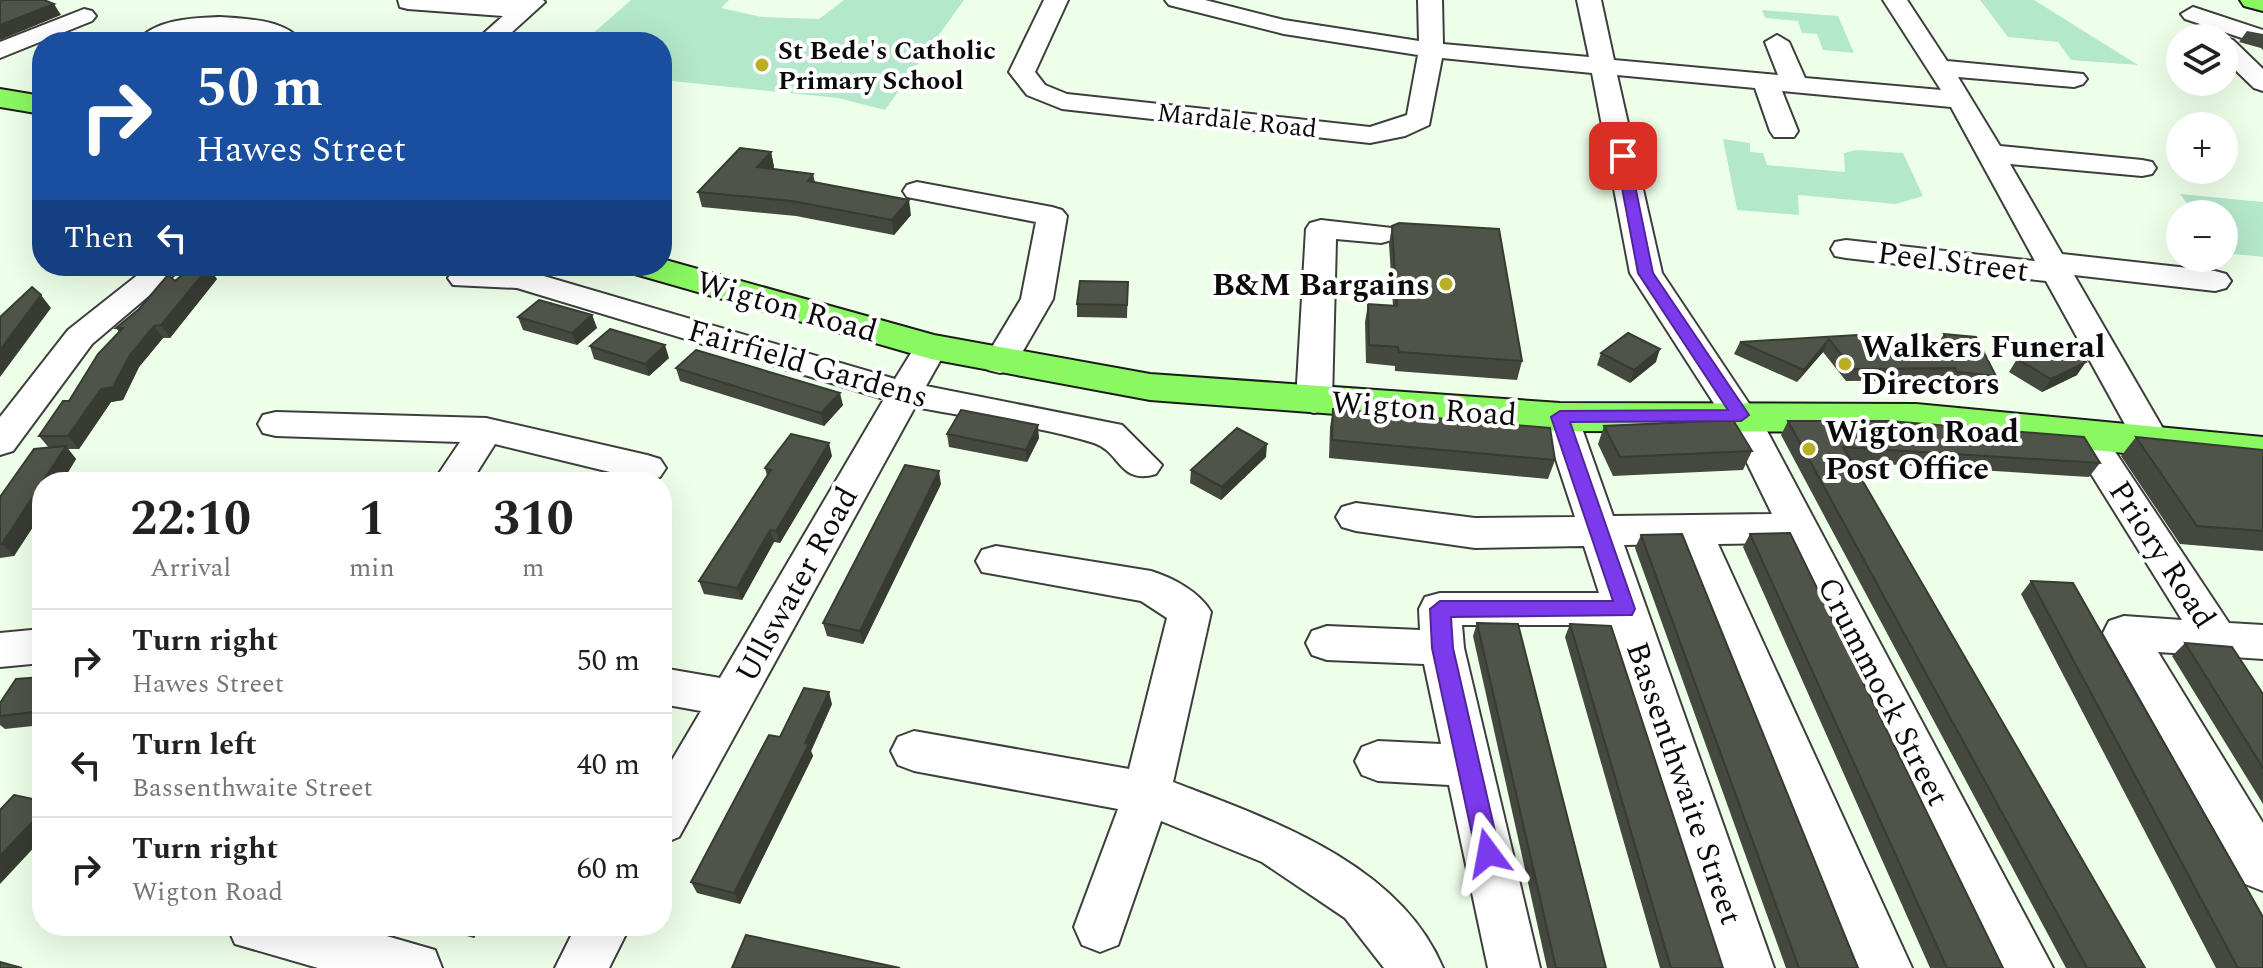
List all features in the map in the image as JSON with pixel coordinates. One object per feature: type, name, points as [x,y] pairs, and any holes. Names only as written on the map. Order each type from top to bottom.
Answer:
[{"type":"main road","points":[[2253,0],[2263,3]]},
{"type":"main road","points":[[0,98],[32,103]]},
{"type":"main road","name":"Wigton Road","points":[[672,273],[931,347],[1150,387],[1560,417],[1741,415],[1916,418],[2263,452]]},
{"type":"street","name":"Mardale Road","points":[[1056,0],[1022,72],[1036,90],[1062,101],[1370,135],[1395,130],[1420,119],[1431,50],[1430,0]]},
{"type":"street","points":[[1177,0],[1284,27],[1431,50],[1960,100]]},
{"type":"street","name":"Crummock Street","points":[[1589,0],[1646,273],[1741,415],[2027,968]]},
{"type":"street","name":"Peel Street","points":[[1895,0],[1992,154],[2151,439]]},
{"type":"street","points":[[408,2],[530,5]]},
{"type":"street","points":[[498,32],[530,5]]},
{"type":"street","points":[[2193,7],[2206,24]]},
{"type":"street","points":[[2193,7],[2263,38]]},
{"type":"street","points":[[46,32],[84,16]]},
{"type":"street","points":[[167,32],[223,24],[266,32]]},
{"type":"street","points":[[0,51],[32,38]]},
{"type":"street","points":[[1777,42],[1795,85]]},
{"type":"street","points":[[2238,59],[2263,83]]},
{"type":"street","points":[[1939,68],[2074,79]]},
{"type":"street","points":[[1766,83],[1784,131]]},
{"type":"street","points":[[1992,154],[2142,168]]},
{"type":"street","points":[[917,191],[1052,216],[1037,299],[1000,362]]},
{"type":"street","points":[[1314,401],[1321,229],[1381,234]]},
{"type":"street","name":"Peel Street","points":[[1846,249],[2215,281]]},
{"type":"street","points":[[0,442],[80,337],[156,276]]},
{"type":"street","name":"Fairfield Gardens","points":[[464,278],[519,279],[903,393],[1109,434],[1143,465]]},
{"type":"street","name":"Ullswater Road","points":[[672,804],[931,347]]},
{"type":"street","name":"Bassenthwaite Street","points":[[1560,417],[1748,968]]},
{"type":"street","points":[[276,424],[486,430],[647,468]]},
{"type":"street","points":[[459,472],[486,430]]},
{"type":"street","name":"Priory Road","points":[[2083,432],[2216,638],[2263,642]]},
{"type":"street","points":[[1356,517],[1475,533],[1800,528]]},
{"type":"street","points":[[1692,530],[1886,968]]},
{"type":"street","points":[[996,561],[1151,587],[1190,612],[1147,793],[1100,927]]},
{"type":"street","points":[[1327,643],[1625,609]]},
{"type":"street","points":[[1441,628],[1468,766],[1514,968]]},
{"type":"street","points":[[2216,638],[2124,633],[2263,868]]},
{"type":"street","points":[[0,650],[32,647]]},
{"type":"street","points":[[672,688],[732,698]]},
{"type":"street","points":[[914,751],[1147,793],[1279,846],[1363,901],[1417,968]]},
{"type":"street","points":[[1378,761],[1468,766]]},
{"type":"street","points":[[292,936],[416,968]]},
{"type":"street","points":[[581,968],[599,936]]},
{"type":"green space","name":"St Bede's Catholic Primary School","points":[[631,0],[729,0],[721,8],[762,17],[819,19],[844,0],[964,0],[885,110],[838,98],[672,81],[672,32],[594,32]]},
{"type":"green space","points":[[1980,0],[2034,0],[2138,65],[2071,60],[2058,42],[2008,37]]},
{"type":"green space","points":[[1762,10],[1838,16],[1854,53],[1823,50],[1817,34],[1802,33],[1798,21],[1765,18]]},
{"type":"green space","points":[[1723,139],[1750,143],[1750,152],[1763,153],[1767,165],[1845,172],[1844,153],[1856,150],[1903,153],[1923,196],[1896,204],[1798,195],[1799,215],[1737,210]]},
{"type":"green space","points":[[2180,194],[2263,202],[2263,257],[2238,254],[2238,200],[2184,200]]},
{"type":"building","points":[[44,0],[54,4],[0,25],[0,1]]},
{"type":"building","points":[[740,148],[771,152],[757,167],[813,174],[808,181],[909,200],[892,220],[792,201],[698,192]]},
{"type":"building","name":"B&M Bargains","points":[[1399,223],[1499,229],[1522,361],[1399,352],[1398,347],[1369,345],[1368,304],[1397,306],[1392,226]]},
{"type":"building","points":[[167,276],[175,281],[181,276],[202,276],[161,325],[154,326],[130,355],[113,387],[101,389],[68,436],[39,436],[63,401],[69,401],[98,354],[123,328],[116,328],[139,309]]},
{"type":"building","points":[[1080,281],[1128,282],[1127,305],[1077,304]]},
{"type":"building","points":[[32,287],[41,295],[0,350],[0,317]]},
{"type":"building","points":[[539,300],[592,315],[572,333],[518,317]]},
{"type":"building","points":[[610,329],[665,345],[645,364],[590,346]]},
{"type":"building","points":[[1628,333],[1660,349],[1634,370],[1601,353]]},
{"type":"building","points":[[1944,334],[1976,337],[1996,376],[1957,372],[1955,368],[1853,369],[1829,339],[1804,370],[1740,342],[1857,335],[1864,344],[1949,345]]},
{"type":"building","points":[[2052,342],[2086,362],[2051,379],[2017,359]]},
{"type":"building","points":[[696,350],[840,393],[821,413],[676,368]]},
{"type":"building","points":[[1333,409],[1550,428],[1555,460],[1332,440]]},
{"type":"building","points":[[961,410],[1038,425],[1026,450],[947,434]]},
{"type":"building","points":[[1733,420],[1752,451],[1620,457],[1604,426]]},
{"type":"building","points":[[1788,421],[1889,421],[2084,437],[2100,463],[1843,447],[2145,968],[2087,968]]},
{"type":"building","points":[[1237,428],[1267,444],[1222,487],[1191,470]]},
{"type":"building","points":[[791,434],[829,443],[776,531],[770,530],[737,588],[699,581],[771,470],[765,468]]},
{"type":"building","points":[[2136,437],[2263,450],[2263,531],[2197,526]]},
{"type":"building","points":[[66,446],[49,472],[32,472],[32,498],[0,544],[0,497],[34,449]]},
{"type":"building","points":[[905,465],[939,471],[860,631],[823,623]]},
{"type":"building","points":[[1790,533],[2003,968],[1947,968],[1750,534]]},
{"type":"building","points":[[1682,534],[1858,968],[1799,968],[1641,535]]},
{"type":"building","points":[[2031,581],[2073,583],[2263,917],[2263,968],[2238,968]]},
{"type":"building","points":[[1477,623],[1518,624],[1606,968],[1556,968]]},
{"type":"building","points":[[1570,624],[1611,626],[1723,968],[1671,968]]},
{"type":"building","points":[[2185,643],[2232,647],[2263,694],[2263,768]]},
{"type":"building","points":[[32,678],[32,712],[0,716],[0,703],[16,679]]},
{"type":"building","points":[[804,688],[829,692],[805,743],[809,744],[734,893],[691,882],[769,735],[780,737]]},
{"type":"building","points":[[14,795],[32,799],[32,822],[0,856],[0,810]]},
{"type":"building","points":[[746,935],[900,968],[732,968]]},
{"type":"building","points":[[0,962],[22,968],[0,968]]},
{"type":"place","name":"St Bede's Catholic Primary School","points":[[762,65]]},
{"type":"place","name":"B&M Bargains","points":[[1446,284]]},
{"type":"place","name":"Walkers Funeral Directors","points":[[1845,364]]},
{"type":"place","name":"Wigton Road Post Office","points":[[1809,449]]},
{"type":"route","points":[[1488,853],[1442,648],[1440,609],[1625,609],[1560,417],[1741,415],[1646,273],[1623,156]]}]
